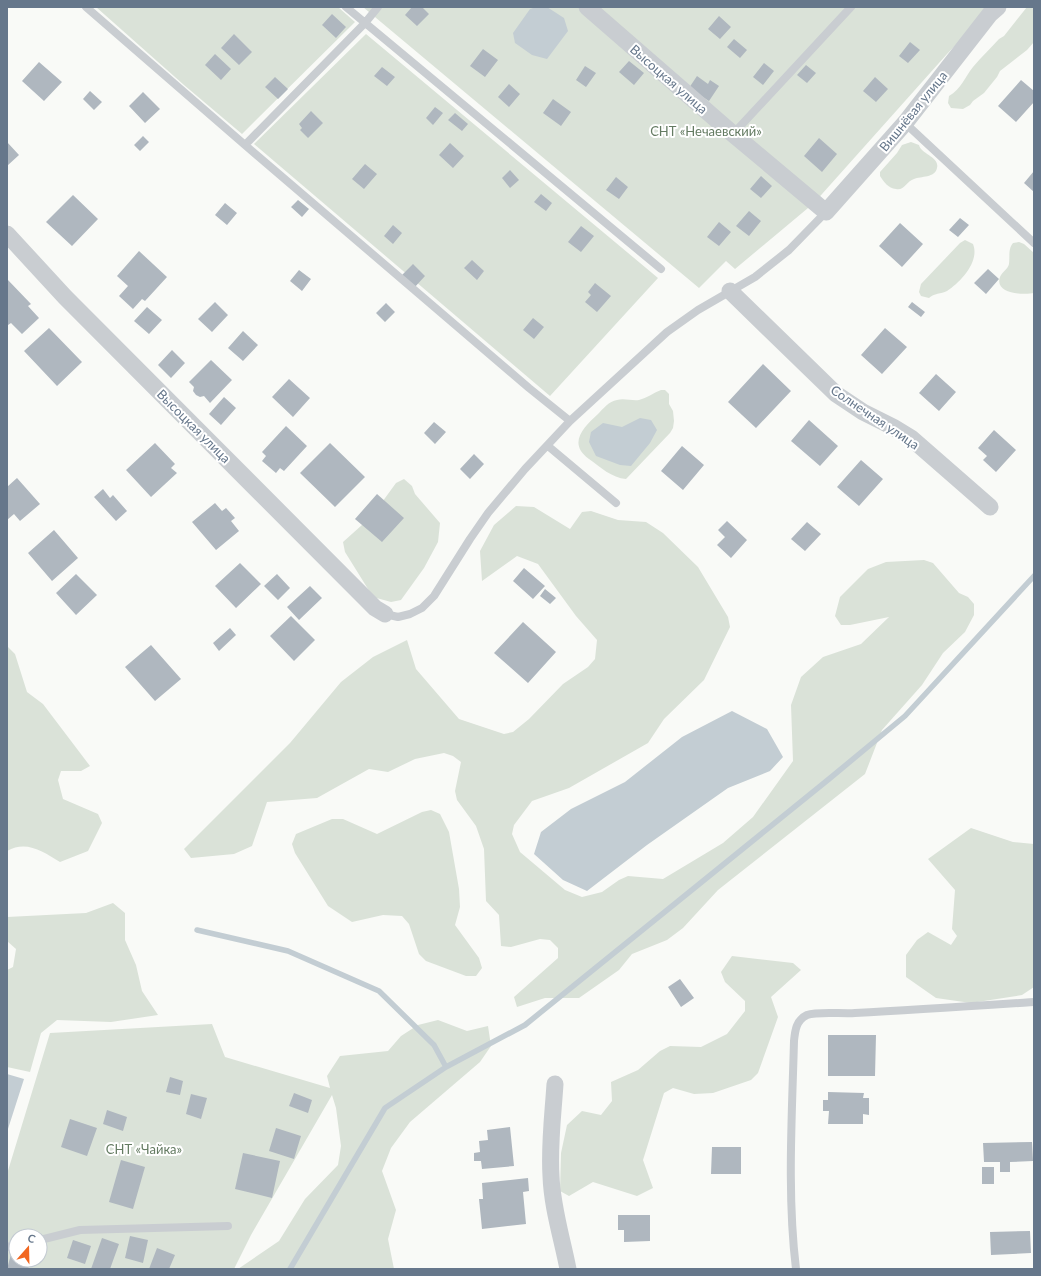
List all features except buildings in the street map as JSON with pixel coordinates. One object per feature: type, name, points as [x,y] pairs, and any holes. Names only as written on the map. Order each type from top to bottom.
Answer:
[{"type":"street","name":"Высоцкая улица","points":[[587,7],[733,134],[826,212]]},
{"type":"street","name":"Вишнёвая улица","points":[[826,212],[906,123],[990,14],[998,7]]},
{"type":"street","name":"Высоцкая улица","points":[[7,234],[65,297],[375,608],[385,614]]},
{"type":"street","name":"Солнечная улица","points":[[730,291],[836,394],[857,408],[893,426],[911,438],[990,507]]},
{"type":"street","points":[[555,1084],[550,1152],[551,1177],[554,1203],[568,1269]]},
{"type":"lane","points":[[86,7],[529,388],[570,421]]},
{"type":"lane","points":[[346,7],[661,269]]},
{"type":"lane","points":[[245,145],[378,7]]},
{"type":"lane","points":[[733,134],[851,7]]},
{"type":"lane","points":[[906,123],[1034,243]]},
{"type":"lane","points":[[385,614],[398,617],[410,614],[422,608],[434,596],[470,539],[488,514],[570,421],[667,332],[698,310],[755,277],[789,250],[826,212]]},
{"type":"lane","points":[[548,446],[616,503]]},
{"type":"lane","points":[[796,1269],[792,1217],[791,1151],[794,1041],[796,1029],[800,1019],[807,1015],[816,1014],[1034,1002]]},
{"type":"lane","points":[[48,1238],[80,1230],[228,1226]]},
{"type":"green space","points":[[96,7],[338,7],[355,22],[242,134]]},
{"type":"green space","name":"СНТ «Нечаевский»","points":[[363,7],[992,7],[947,54],[814,203],[735,269],[726,261],[699,288]]},
{"type":"green space","points":[[1027,7],[1034,7],[1034,42],[1027,50],[1000,71],[984,93],[970,105],[963,109],[951,108],[948,103],[949,96],[960,86],[979,60],[999,39],[1004,36]]},
{"type":"green space","points":[[366,34],[658,278],[550,396],[254,144]]},
{"type":"green space","points":[[911,142],[919,145],[923,151],[936,161],[937,168],[934,174],[917,178],[901,189],[896,189],[886,184],[880,176],[880,172],[902,145]]},
{"type":"green space","points":[[965,240],[973,244],[974,257],[972,264],[963,277],[947,291],[933,295],[929,298],[921,296],[919,292],[921,284],[960,243]]},
{"type":"green space","points":[[1019,242],[1024,244],[1034,253],[1034,293],[1024,294],[1011,292],[1001,287],[999,283],[1001,275],[1009,264],[1011,245]]},
{"type":"green space","points":[[661,390],[665,390],[669,394],[669,404],[673,411],[673,428],[626,479],[616,477],[606,472],[582,453],[578,441],[580,435],[588,424],[609,404],[620,399],[639,400]]},
{"type":"green space","points":[[404,479],[412,486],[415,494],[440,523],[438,542],[424,568],[401,600],[391,602],[373,597],[345,552],[343,542],[372,516],[396,483]]},
{"type":"green space","points":[[516,506],[534,507],[570,529],[582,512],[591,511],[618,520],[646,522],[663,533],[698,567],[728,617],[730,627],[704,680],[664,719],[648,743],[569,788],[532,801],[514,825],[512,834],[520,852],[565,890],[582,897],[602,892],[619,880],[628,876],[663,879],[723,843],[753,817],[793,761],[791,705],[801,677],[823,657],[861,644],[889,617],[850,625],[841,625],[835,616],[840,597],[868,569],[886,562],[924,560],[933,563],[959,593],[968,597],[974,604],[974,615],[965,632],[943,653],[922,685],[882,730],[865,774],[718,890],[683,928],[667,940],[632,954],[619,970],[579,998],[545,998],[517,1007],[514,997],[558,958],[558,948],[550,940],[540,939],[511,947],[501,946],[499,915],[486,901],[484,849],[476,826],[457,800],[455,791],[461,762],[453,756],[444,753],[415,759],[388,772],[369,769],[317,798],[267,802],[252,846],[234,854],[191,858],[184,849],[290,743],[341,682],[373,657],[407,640],[416,669],[459,719],[504,734],[513,732],[529,719],[563,684],[588,667],[595,659],[597,640],[576,616],[538,564],[517,556],[482,581],[480,551],[494,525]]},
{"type":"green space","points":[[8,647],[15,654],[27,692],[43,704],[90,766],[81,771],[61,771],[58,780],[63,799],[98,814],[102,823],[88,851],[60,862],[41,851],[28,847],[14,848],[7,851]]},
{"type":"green space","points":[[431,810],[440,814],[449,832],[459,889],[460,907],[455,925],[479,958],[482,968],[476,976],[466,976],[426,961],[419,954],[409,924],[402,916],[383,915],[352,922],[328,906],[295,853],[292,844],[296,834],[332,819],[343,819],[377,834],[422,812]]},
{"type":"green space","points":[[971,828],[1013,842],[1034,844],[1034,987],[1022,995],[971,1003],[936,998],[906,977],[906,955],[917,940],[928,932],[951,945],[957,936],[952,929],[955,890],[928,859]]},
{"type":"green space","points":[[113,903],[125,913],[125,940],[136,965],[142,991],[158,1015],[111,1022],[57,1020],[41,1033],[30,1072],[7,1067],[7,970],[13,967],[16,949],[7,941],[7,917],[86,913]]},
{"type":"green space","points":[[732,956],[793,963],[801,970],[771,997],[778,1017],[758,1073],[751,1080],[713,1093],[694,1094],[673,1088],[664,1093],[643,1160],[653,1188],[637,1196],[593,1182],[569,1196],[560,1191],[561,1153],[567,1125],[582,1111],[601,1115],[612,1101],[611,1082],[638,1070],[660,1051],[670,1046],[701,1047],[727,1034],[745,1011],[745,1001],[725,982],[721,972]]},
{"type":"green space","name":"СНТ «Чайка»","points":[[438,1020],[467,1031],[488,1026],[491,1046],[480,1062],[410,1122],[391,1148],[382,1171],[396,1210],[388,1239],[394,1269],[238,1269],[279,1241],[305,1199],[338,1165],[341,1146],[336,1108],[332,1095],[251,1235],[234,1269],[7,1269],[7,1174],[50,1033],[212,1024],[225,1057],[330,1088],[327,1076],[340,1056],[388,1051],[401,1036],[418,1025]]},
{"type":"shaded area","points":[[536,7],[547,7],[564,18],[568,31],[547,59],[532,55],[515,43],[513,33],[530,9]]},
{"type":"shaded area","points":[[640,418],[651,420],[657,430],[650,443],[631,466],[620,465],[596,456],[589,442],[591,432],[603,423],[622,427]]},
{"type":"shaded area","points":[[732,711],[767,729],[783,757],[770,771],[728,788],[647,845],[587,891],[563,880],[534,854],[541,832],[571,809],[625,782],[682,737]]},
{"type":"shaded area","points":[[7,1074],[24,1079],[7,1132]]},
{"type":"waterway","points":[[290,1269],[385,1108],[446,1067],[525,1025],[829,779],[905,716],[1034,576]]},
{"type":"waterway","points":[[197,930],[288,951],[379,991],[434,1045],[446,1067]]}]
